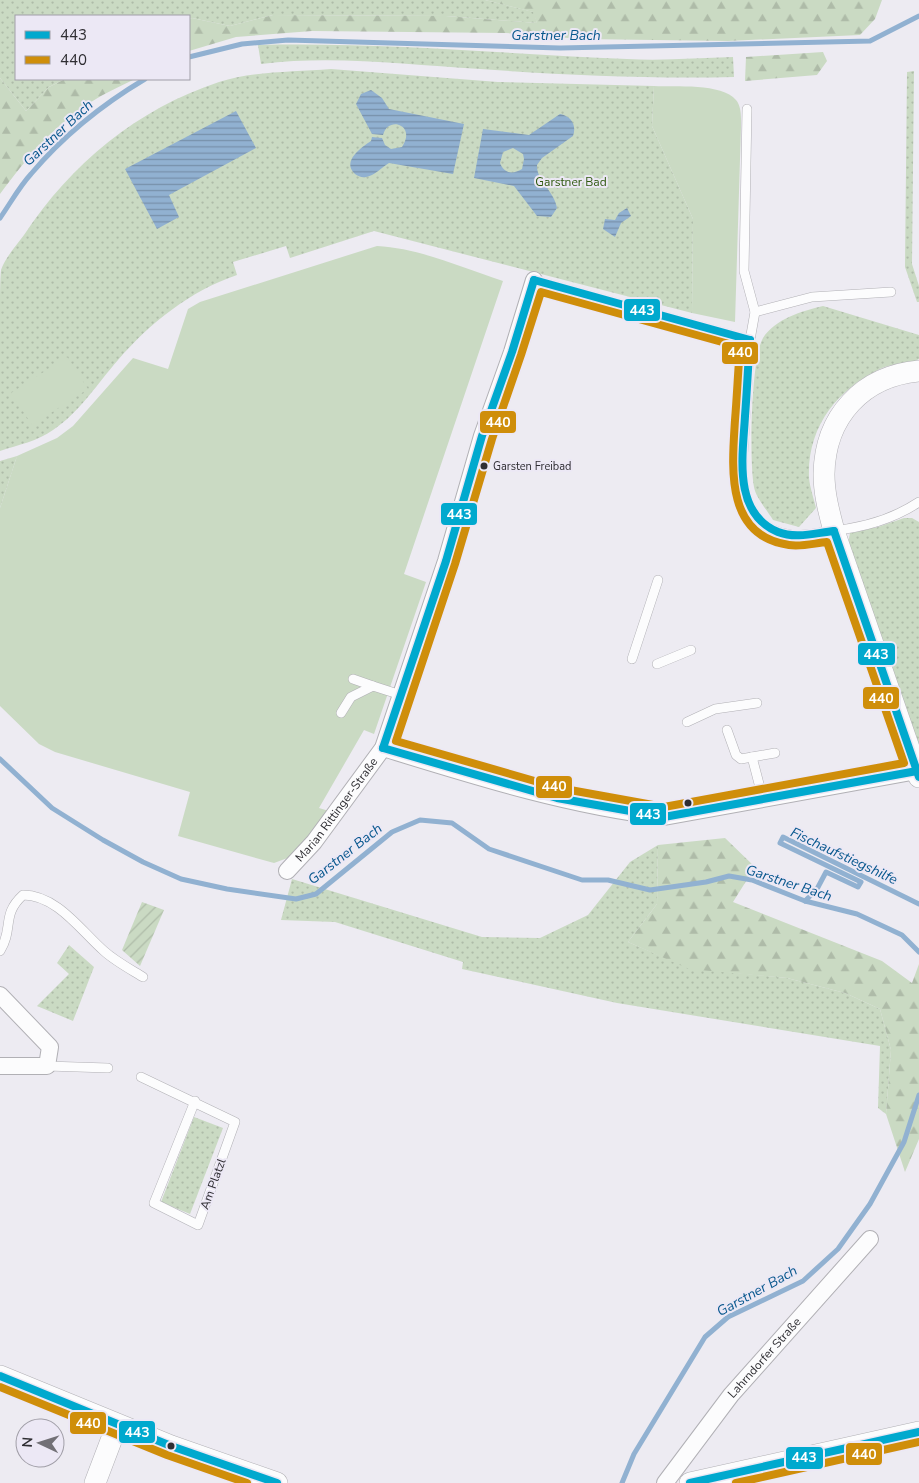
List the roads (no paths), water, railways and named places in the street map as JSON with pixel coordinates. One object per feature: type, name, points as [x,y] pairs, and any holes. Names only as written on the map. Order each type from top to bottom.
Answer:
[{"type":"street","name":"Marian Rittinger-Straße","points":[[287,871],[314,842],[383,748],[446,561],[482,436],[512,352],[534,280]]},
{"type":"street","points":[[918,774],[834,531],[826,498],[824,473],[827,448],[833,430],[848,406],[876,382],[899,373],[919,371]]},
{"type":"street","name":"Marian Rittinger-Straße","points":[[383,748],[507,784],[622,812],[664,817],[918,774]]},
{"type":"street","points":[[0,995],[50,1047],[47,1066],[0,1066]]},
{"type":"street","name":"Lahrndorfer Straße","points":[[664,1483],[731,1395],[870,1239]]},
{"type":"street","points":[[0,1376],[117,1425],[277,1483]]},
{"type":"street","points":[[95,1483],[117,1425]]},
{"type":"street","points":[[690,1483],[919,1432]]},
{"type":"lane","points":[[747,109],[744,271],[755,312],[750,340],[742,469],[742,488],[748,504],[756,517],[778,532],[791,535],[834,531],[886,520],[902,513],[919,502]]},
{"type":"lane","points":[[534,280],[750,340]]},
{"type":"lane","points":[[755,312],[812,297],[891,292]]},
{"type":"lane","points":[[632,659],[658,580]]},
{"type":"lane","points":[[657,664],[691,650]]},
{"type":"lane","points":[[353,678],[401,695]]},
{"type":"lane","points":[[341,713],[351,697],[372,686]]},
{"type":"lane","points":[[687,722],[715,710],[757,703]]},
{"type":"lane","points":[[727,730],[736,755],[741,759],[775,753]]},
{"type":"lane","points":[[752,757],[763,799]]},
{"type":"lane","points":[[0,951],[5,943],[12,905],[23,895],[31,895],[60,909],[106,953],[143,977]]},
{"type":"lane","points":[[47,1066],[108,1068]]},
{"type":"lane","name":"Am Platzl","points":[[141,1077],[195,1102],[235,1122],[198,1225],[154,1203],[195,1102]]},
{"type":"water","points":[[371,90],[382,98],[389,109],[464,124],[453,174],[389,163],[369,176],[362,177],[355,174],[350,164],[352,159],[358,151],[371,141],[372,137],[382,138],[385,145],[391,149],[402,147],[406,139],[404,128],[395,124],[390,125],[383,135],[372,134],[356,104],[361,94]]},
{"type":"water","points":[[236,111],[256,148],[169,195],[179,217],[157,229],[125,169]]},
{"type":"water","points":[[560,114],[570,119],[574,125],[573,136],[542,158],[537,165],[539,176],[556,202],[557,208],[551,217],[537,216],[514,186],[474,178],[483,129],[529,135]],"holes":[[[513,148],[523,154],[522,169],[518,171],[506,171],[500,163],[503,152]]]},
{"type":"water","points":[[627,208],[631,216],[621,223],[615,237],[603,229],[605,219],[615,220],[619,213]]},
{"type":"waterway","name":"Garstner Bach","points":[[190,57],[242,44],[288,40],[560,48],[870,41],[919,16]]},
{"type":"waterway","name":"Garstner Bach","points":[[0,218],[27,179],[56,147],[99,110],[143,80]]},
{"type":"waterway","name":"Garstner Bach","points":[[0,759],[52,808],[103,840],[143,862],[181,879],[227,889],[296,899],[316,894],[392,832],[420,820],[452,823],[489,849],[582,880],[608,880],[650,890],[706,882],[729,876],[752,880],[805,901],[857,914],[902,935],[919,952]]},
{"type":"waterway","name":"Fischaufstiegshilfe","points":[[805,901],[817,889],[826,872],[858,887],[861,882],[780,843],[783,837],[919,904]]},
{"type":"waterway","name":"Garstner Bach","points":[[622,1483],[634,1454],[705,1337],[728,1317],[803,1281],[838,1249],[870,1204],[904,1142],[919,1095]]},
{"type":"place","name":"Garsten Freibad","points":[[484,466]]},
{"type":"park label","name":"Garstner Bad","points":[[571,182]]}]
